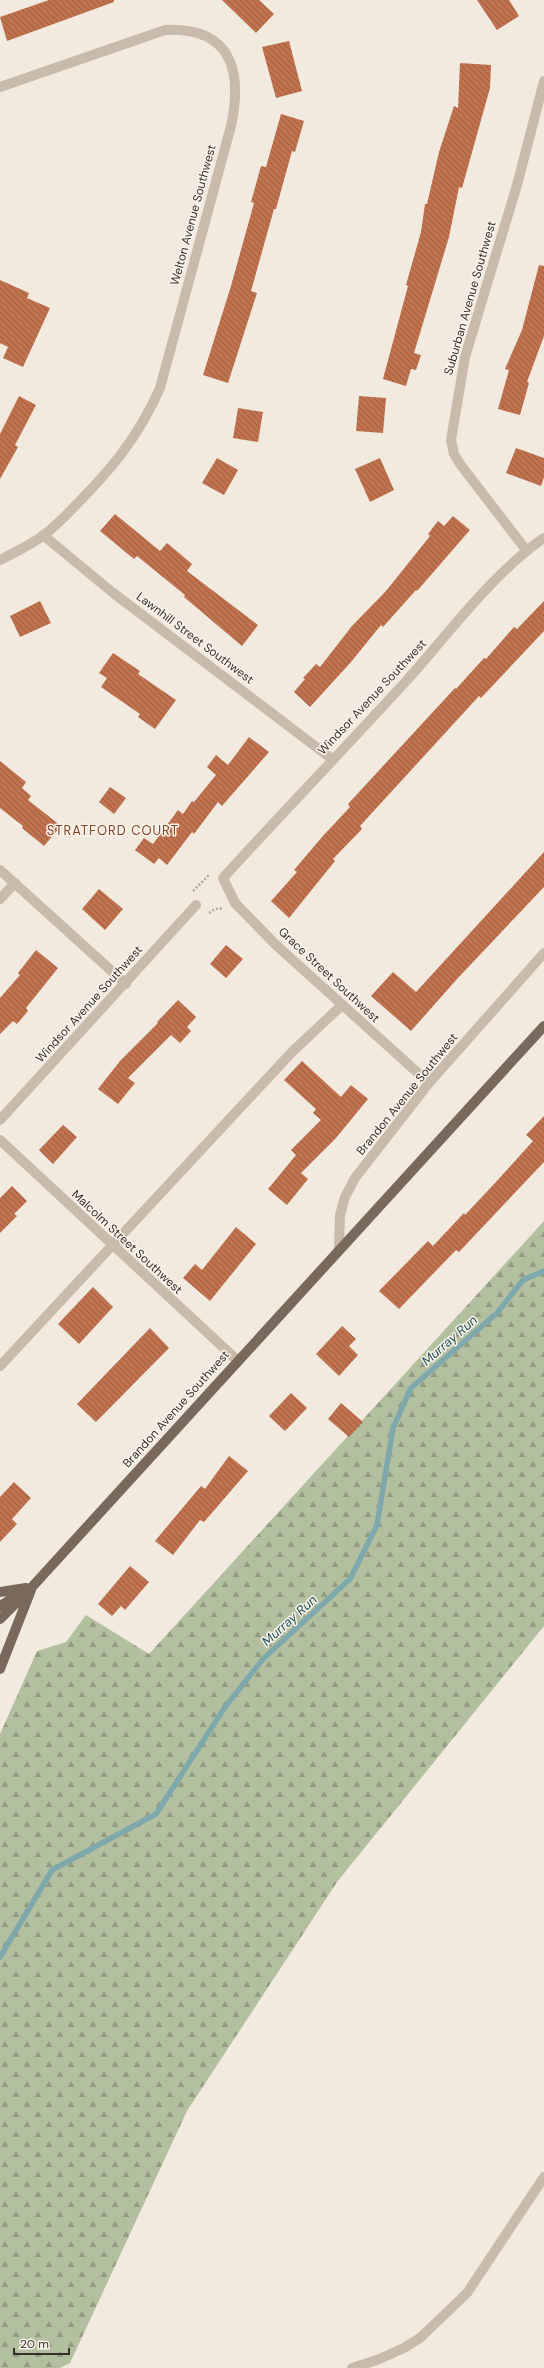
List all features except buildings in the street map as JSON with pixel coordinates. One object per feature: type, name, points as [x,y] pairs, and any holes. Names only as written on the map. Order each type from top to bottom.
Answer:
[{"type":"main road","name":"Brandon Avenue Southwest","points":[[0,1619],[32,1587],[544,1026]]},
{"type":"main road","name":"Brandon Avenue Southwest","points":[[0,1669],[32,1587]]},
{"type":"main road","points":[[0,1592],[32,1587]]},
{"type":"main road","points":[[0,1606],[32,1587]]},
{"type":"street","name":"Welton Avenue Southwest","points":[[0,87],[165,30],[183,29],[204,34],[218,44],[228,56],[234,70],[236,82],[235,106],[231,126],[160,388],[148,416],[132,442],[105,476],[43,535],[0,560]]},
{"type":"street","name":"Suburban Avenue Southwest","points":[[526,550],[460,464],[454,454],[451,440],[465,357],[517,185],[544,82]]},
{"type":"street","name":"Lawnhill Street Southwest","points":[[43,535],[112,592],[332,759]]},
{"type":"street","name":"Windsor Avenue Southwest","points":[[222,878],[500,575],[526,550],[544,538]]},
{"type":"street","points":[[0,870],[126,984]]},
{"type":"street","name":"Grace Street Southwest","points":[[222,878],[235,903],[275,944],[428,1084]]},
{"type":"street","points":[[0,899],[15,883]]},
{"type":"street","name":"Windsor Avenue Southwest","points":[[0,1120],[126,984],[196,905]]},
{"type":"street","name":"Brandon Avenue Southwest","points":[[339,1249],[340,1215],[345,1197],[355,1178],[428,1084],[544,953]]},
{"type":"street","points":[[0,1366],[292,1052],[342,1004]]},
{"type":"street","name":"Malcolm Street Southwest","points":[[0,1140],[238,1361]]},
{"type":"street","points":[[352,2368],[404,2348],[420,2338],[467,2293],[544,2177]]},
{"type":"green space","points":[[544,1221],[544,1626],[337,1882],[187,2111],[70,2363],[60,2368],[0,2368],[0,1734],[37,1651],[66,1642],[86,1615],[149,1654]]},
{"type":"waterway","name":"Murray Run","points":[[0,1957],[52,1870],[156,1814],[225,1707],[263,1659],[350,1579],[377,1525],[393,1428],[411,1388],[497,1313],[523,1280],[544,1271]]},
{"type":"district","name":"STRATFORD COURT","points":[[113,830]]}]
